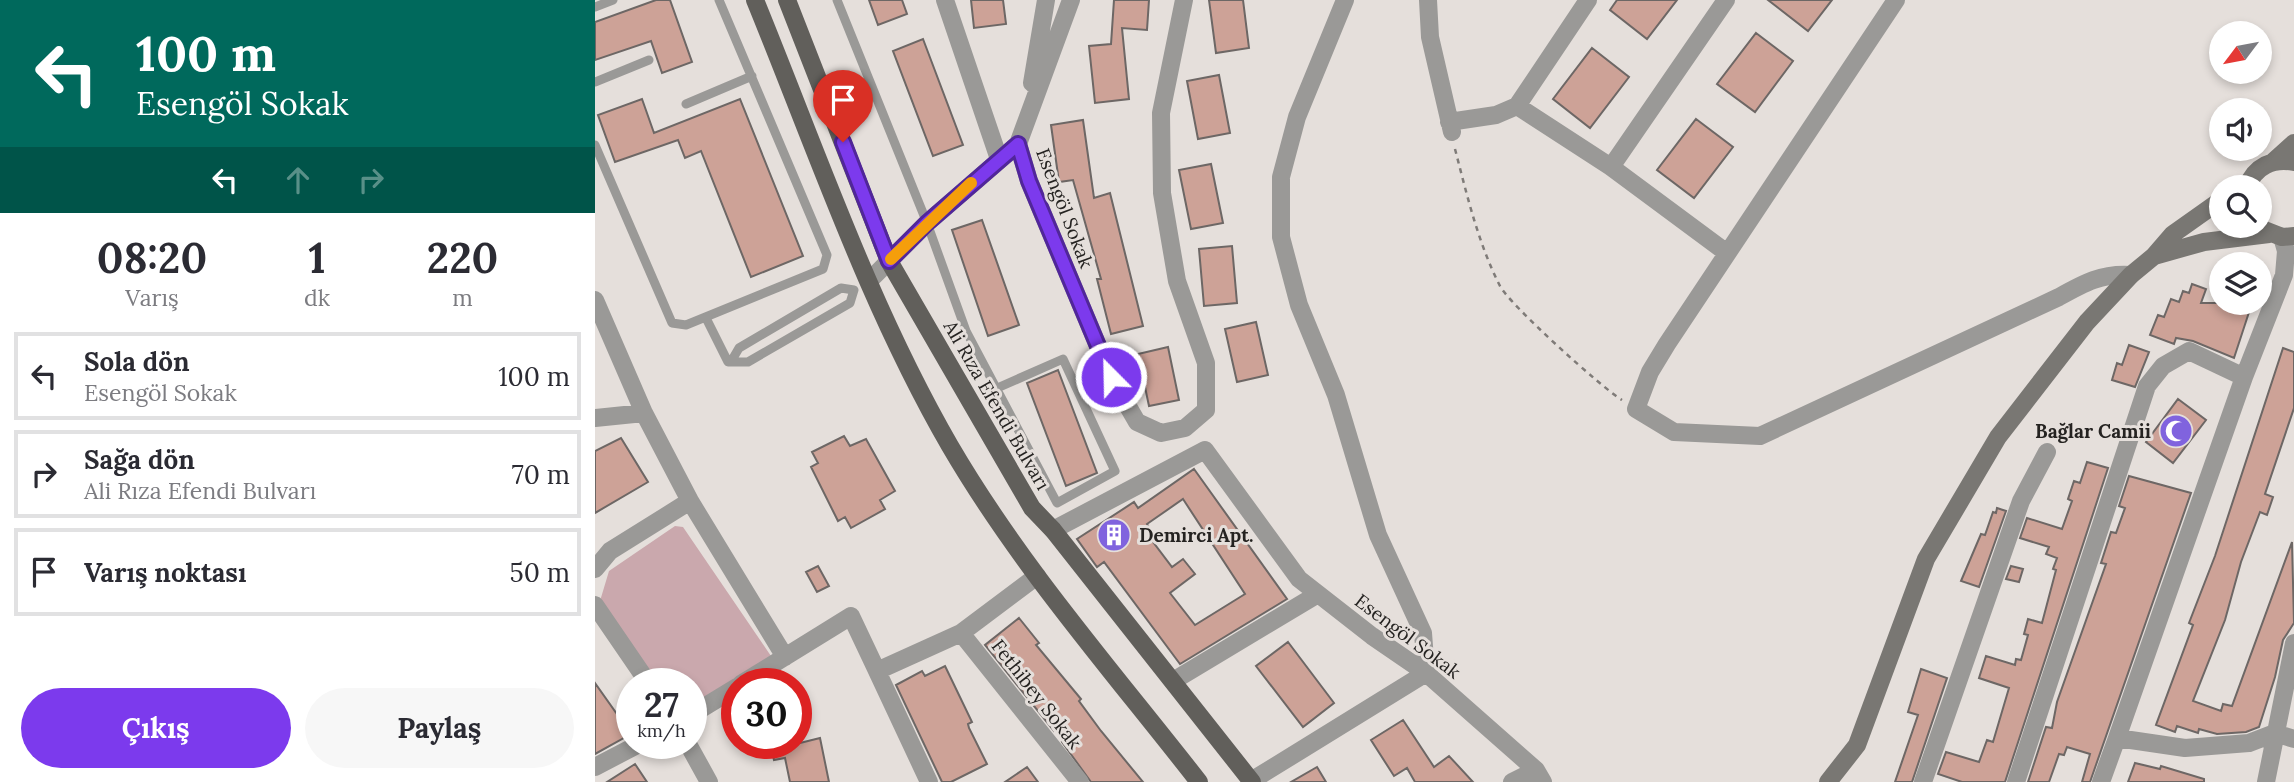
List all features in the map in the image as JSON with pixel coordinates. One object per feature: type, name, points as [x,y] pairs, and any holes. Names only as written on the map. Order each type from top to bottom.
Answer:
[{"type":"main road","points":[[755,0],[869,281],[915,381],[951,448],[1037,576],[1199,782]]},
{"type":"main road","name":"Ali Rıza Efendi Bulvarı","points":[[787,0],[889,261],[1032,508],[1053,530],[1252,781]]},
{"type":"main road","points":[[2256,175],[2294,143]]},
{"type":"main road","points":[[2274,161],[2294,162]]},
{"type":"main road","points":[[1828,782],[1857,745],[1926,559],[1998,437],[2087,322],[2173,234],[2209,208]]},
{"type":"main road","points":[[2154,256],[2204,242],[2275,233]]},
{"type":"street","points":[[945,0],[999,159]]},
{"type":"street","points":[[1024,126],[1046,0]]},
{"type":"street","points":[[1018,144],[1071,0]]},
{"type":"street","name":"Esengöl Sokak","points":[[869,281],[927,223],[1018,144],[1029,181],[1111,377],[1137,422],[1161,433],[1185,428],[1206,410],[1206,363],[1177,281],[1162,193],[1161,127],[1184,0]]},
{"type":"street","points":[[1252,781],[1426,673],[1423,633],[1378,535],[1336,396],[1299,305],[1281,237],[1280,177],[1297,117],[1345,0]]},
{"type":"street","points":[[1428,0],[1430,37],[1450,127],[1496,115],[1517,106],[1588,0]]},
{"type":"street","points":[[1611,167],[1726,0]]},
{"type":"street","points":[[1896,0],[1650,372],[1636,409],[1674,432],[1760,436],[2059,297],[2089,280],[2110,273],[2131,275]]},
{"type":"street","points":[[1517,106],[1611,167],[1727,253]]},
{"type":"street","points":[[2101,782],[2244,377],[2284,275],[2286,251],[2275,233]]},
{"type":"street","points":[[595,300],[644,413],[690,501],[785,657]]},
{"type":"street","points":[[2016,782],[2147,386],[2163,366],[2189,351],[2244,377]]},
{"type":"street","points":[[595,418],[644,413]]},
{"type":"street","name":"Esengöl Sokak","points":[[1053,530],[1205,450],[1299,579],[1426,673],[1539,776]]},
{"type":"street","points":[[1923,782],[2021,501],[2047,453]]},
{"type":"street","points":[[595,569],[610,551],[690,501]]},
{"type":"street","points":[[877,671],[961,633],[1037,576]]},
{"type":"street","points":[[1173,681],[1318,594]]},
{"type":"street","points":[[595,605],[638,668]]},
{"type":"street","points":[[767,668],[851,616],[929,782]]},
{"type":"street","name":"Fethibey Sokak","points":[[961,633],[1080,782]]},
{"type":"street","points":[[2266,782],[2294,643]]},
{"type":"street","points":[[2117,738],[2185,748],[2249,743],[2275,733],[2294,739]]},
{"type":"street","points":[[595,767],[616,756]]},
{"type":"street","points":[[696,759],[709,782]]},
{"type":"street","points":[[1512,782],[1539,776]]},
{"type":"lane","points":[[595,7],[613,0]]},
{"type":"lane","points":[[595,145],[669,320],[681,326],[706,318],[818,271],[827,260],[719,0]]},
{"type":"lane","points":[[837,0],[927,223],[965,331],[995,389],[1057,503],[1115,471],[1063,359],[995,389]]},
{"type":"lane","points":[[595,82],[649,60]]},
{"type":"lane","points":[[686,104],[752,76]]},
{"type":"lane","points":[[841,288],[854,290],[850,303],[748,362],[730,361],[739,348],[841,288]]},
{"type":"lane","points":[[706,318],[730,361]]},
{"type":"path","points":[[1450,127],[1475,225],[1502,289],[1605,387],[1636,409]]},
{"type":"shaded area","points":[[675,526],[683,527],[773,659],[758,668],[721,668],[721,691],[707,699],[707,668],[647,668],[600,601],[609,571]]},
{"type":"building","points":[[656,0],[670,0],[692,62],[662,73],[651,41],[595,60],[595,22]]},
{"type":"building","points":[[869,0],[902,0],[907,14],[878,25]]},
{"type":"building","points":[[971,0],[1003,0],[1006,24],[974,28]]},
{"type":"building","points":[[1114,0],[1149,0],[1147,30],[1122,28],[1129,99],[1095,103],[1089,46],[1111,44]]},
{"type":"building","points":[[1209,0],[1243,0],[1249,48],[1216,53]]},
{"type":"building","points":[[1617,0],[1677,0],[1647,39],[1610,10]]},
{"type":"building","points":[[1768,0],[1832,0],[1808,31]]},
{"type":"building","points":[[1756,33],[1793,61],[1755,112],[1717,84]]},
{"type":"building","points":[[923,39],[963,145],[933,156],[893,51]]},
{"type":"building","points":[[1592,48],[1629,77],[1590,128],[1553,99]]},
{"type":"building","points":[[1219,75],[1230,133],[1198,139],[1187,81]]},
{"type":"building","points":[[642,99],[654,133],[740,99],[803,256],[751,277],[701,151],[685,158],[678,140],[615,162],[598,115]]},
{"type":"building","points":[[1696,119],[1733,147],[1694,198],[1657,170]]},
{"type":"building","points":[[1083,120],[1094,198],[1110,193],[1143,326],[1111,334],[1097,279],[1101,279],[1073,180],[1059,182],[1051,125]]},
{"type":"building","points":[[1211,164],[1223,223],[1191,229],[1179,170]]},
{"type":"building","points":[[982,220],[1019,325],[988,336],[952,230]]},
{"type":"building","points":[[1232,246],[1237,303],[1204,306],[1199,249]]},
{"type":"building","points":[[2192,284],[2206,289],[2201,303],[2209,303],[2209,315],[2248,315],[2234,358],[2193,341],[2176,338],[2174,344],[2150,335],[2158,315],[2164,317],[2171,299],[2179,302],[2183,291],[2189,293]]},
{"type":"building","points":[[1256,322],[1268,375],[1237,382],[1225,329]]},
{"type":"building","points":[[2129,345],[2149,352],[2135,387],[2112,380],[2117,363],[2122,365]]},
{"type":"building","points":[[1168,347],[1179,400],[1149,406],[1138,354]]},
{"type":"building","points":[[2283,348],[2294,352],[2294,408],[2265,494],[2273,497],[2267,515],[2260,512],[2241,562],[2225,620],[2193,701],[2221,711],[2223,704],[2232,706],[2292,542],[2294,623],[2283,640],[2275,677],[2259,727],[2246,732],[2217,734],[2199,729],[2198,733],[2177,726],[2175,732],[2156,725],[2193,625],[2189,623],[2215,556]]},
{"type":"building","points":[[1058,370],[1097,473],[1066,486],[1027,383]]},
{"type":"building","name":"Bağlar Camii","points":[[2178,399],[2206,420],[2173,463],[2146,442]]},
{"type":"building","points":[[844,436],[850,446],[866,439],[895,491],[880,500],[885,509],[851,528],[845,517],[838,521],[811,467],[818,463],[812,452]]},
{"type":"building","points":[[621,438],[648,482],[595,513],[595,451]]},
{"type":"building","points":[[2087,462],[2108,468],[2005,782],[1962,782],[1938,774],[1946,752],[1979,762],[1987,740],[1993,742],[2009,688],[1979,678],[1986,656],[2015,665],[2016,659],[2021,660],[2028,635],[2024,634],[2028,619],[2042,623],[2056,570],[2053,569],[2057,558],[2046,554],[2049,547],[2020,538],[2027,518],[2062,529],[2072,501],[2068,499],[2074,481],[2080,483]]},
{"type":"building","points":[[1194,469],[1287,599],[1180,664],[1104,562],[1097,567],[1077,539],[1134,502],[1138,508]],"holes":[[[1183,499],[1245,594],[1195,625],[1170,593],[1195,574],[1183,559],[1172,567],[1147,534],[1151,531],[1147,524]]]},
{"type":"building","points":[[2129,476],[2191,493],[2090,782],[2082,782],[2090,754],[2067,747],[2064,755],[2059,754],[2049,782],[2028,782],[2046,727],[2052,728],[2057,702],[2106,564],[2101,563],[2111,532],[2116,533],[2125,508],[2119,506]]},
{"type":"building","points":[[1997,508],[2006,511],[1979,587],[1961,581],[1981,534],[1985,535]]},
{"type":"building","points":[[818,566],[829,586],[817,592],[806,572]]},
{"type":"building","points":[[2011,566],[2023,569],[2019,582],[2006,579]]},
{"type":"building","points":[[1019,618],[1039,643],[1036,645],[1081,699],[1079,701],[1101,731],[1143,782],[1091,782],[1062,742],[1070,736],[1064,726],[1054,731],[985,645]]},
{"type":"building","points":[[1288,642],[1334,703],[1303,727],[1256,666]]},
{"type":"building","points":[[945,666],[972,722],[968,724],[969,728],[987,764],[951,782],[942,782],[896,685],[922,671],[925,676]]},
{"type":"building","points":[[1921,669],[1947,678],[1912,782],[1895,782],[1918,715],[1908,712]]},
{"type":"building","points":[[595,683],[616,713],[616,742],[595,754]]},
{"type":"building","points":[[1403,720],[1434,767],[1449,756],[1473,782],[1415,782],[1407,768],[1394,776],[1371,740]]},
{"type":"building","points":[[820,738],[829,782],[790,782],[785,759],[812,759],[812,740]]},
{"type":"building","points":[[2135,763],[2160,769],[2161,766],[2204,779],[2204,782],[2128,782]]},
{"type":"building","points":[[635,764],[647,782],[607,782]]},
{"type":"building","points":[[1027,767],[1038,782],[1005,782]]},
{"type":"building","points":[[1317,767],[1326,782],[1291,782]]},
{"type":"slow traffic","points":[[891,259],[971,183]]},
{"type":"place","name":"Bağlar Camii","points":[[2176,431]]},
{"type":"place","name":"Demirci Apt.","points":[[1114,535]]},
{"type":"route","points":[[843,142],[889,261],[927,223],[1018,144],[1029,181],[1111,377]]}]
